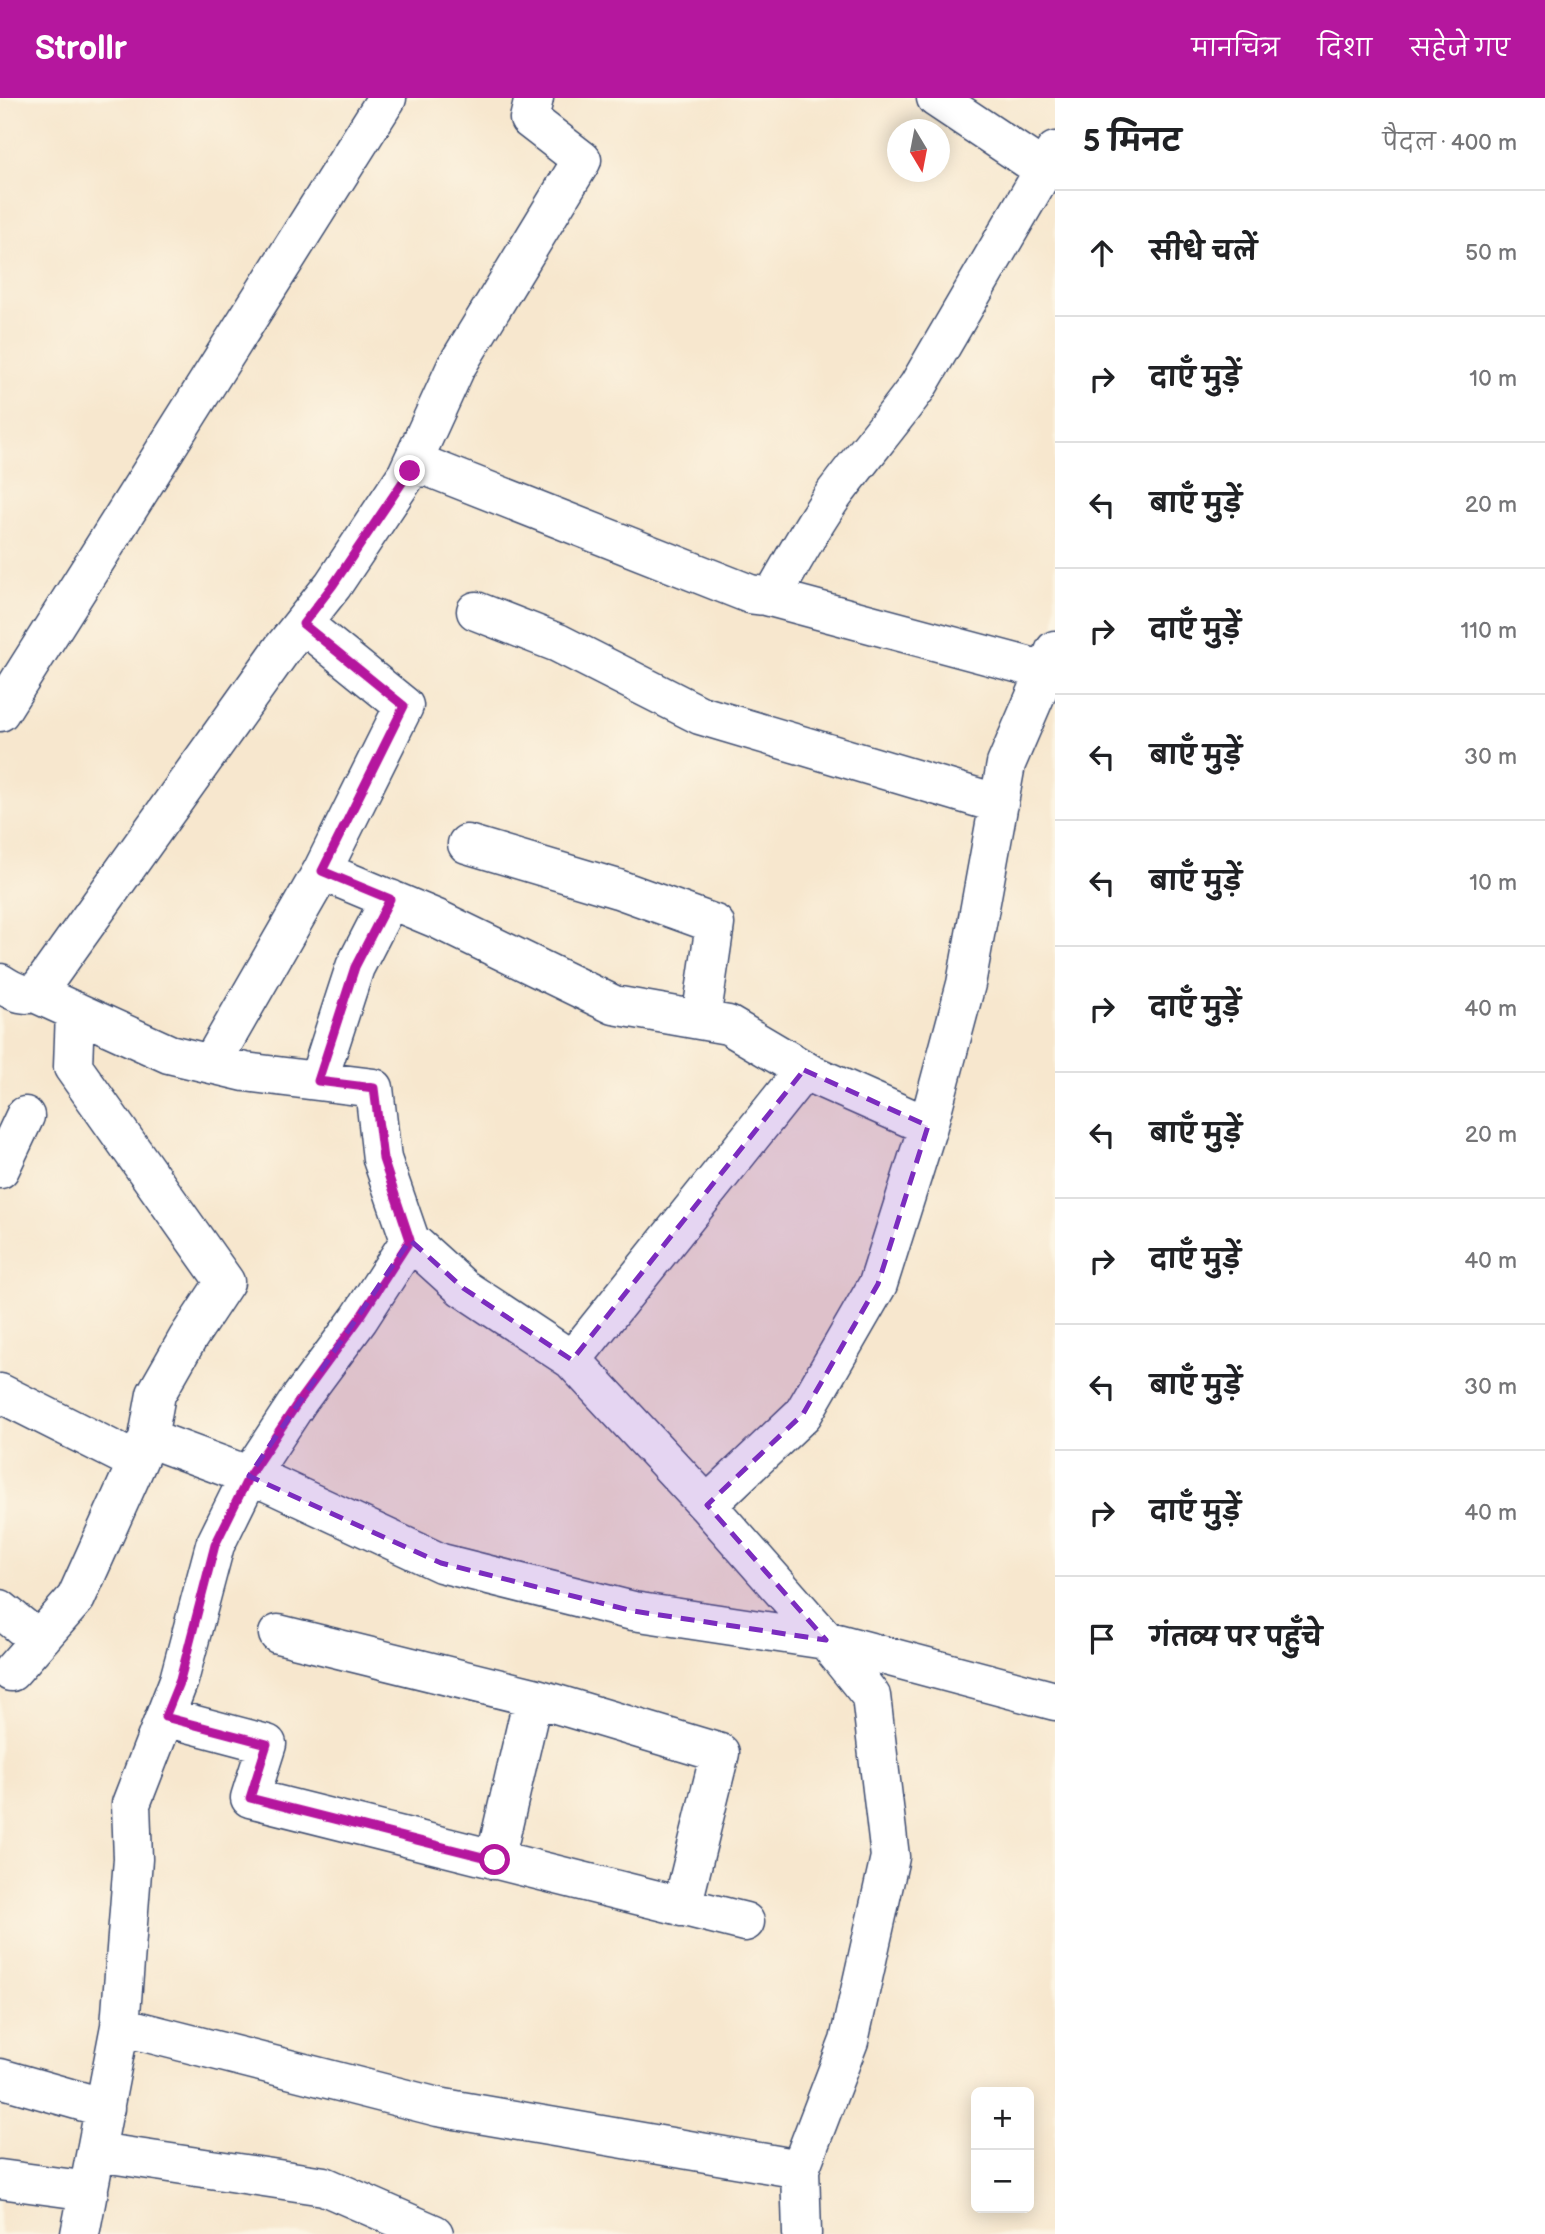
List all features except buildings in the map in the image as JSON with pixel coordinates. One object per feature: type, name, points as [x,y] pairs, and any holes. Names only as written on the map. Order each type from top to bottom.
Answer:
[{"type":"street","points":[[0,712],[387,98]]},
{"type":"street","points":[[534,98],[529,119],[582,160],[456,367],[407,474],[333,585],[18,988],[169,1054],[246,1072],[374,1088],[383,1159],[410,1240],[463,1288],[572,1360],[707,1505],[871,1696],[890,1857],[849,2041],[800,2169],[802,2234]]},
{"type":"street","points":[[766,596],[776,590],[834,494],[918,386],[1052,157],[936,98]]},
{"type":"street","points":[[407,474],[415,467],[428,467],[750,594],[1050,661],[1006,764],[966,984],[929,1126],[878,1284],[803,1414],[707,1505]]},
{"type":"street","points":[[476,611],[558,643],[700,715],[999,804]]},
{"type":"street","points":[[211,1064],[322,871],[404,706],[303,624]]},
{"type":"street","points":[[467,845],[618,889],[715,924],[701,1020]]},
{"type":"street","points":[[322,871],[437,919],[614,1005],[728,1026],[804,1070],[929,1126]]},
{"type":"street","points":[[318,1081],[355,967],[390,899]]},
{"type":"street","points":[[11,1672],[76,1598],[142,1450],[156,1394],[188,1338],[225,1282],[73,1067],[75,1012]]},
{"type":"street","points":[[572,1360],[804,1070]]},
{"type":"street","points":[[0,1168],[25,1116]]},
{"type":"street","points":[[80,2234],[120,2026],[133,1859],[131,1804],[180,1680],[215,1545],[249,1476],[359,1319],[410,1240]]},
{"type":"street","points":[[0,1394],[142,1450],[249,1476],[441,1563],[634,1611],[825,1640],[1055,1701]]},
{"type":"street","points":[[0,1609],[39,1640]]},
{"type":"street","points":[[278,1634],[533,1697],[720,1753],[682,1907]]},
{"type":"street","points":[[495,1860],[533,1697]]},
{"type":"street","points":[[165,1717],[267,1744],[250,1798],[745,1922]]},
{"type":"street","points":[[120,2026],[438,2107],[800,2169]]},
{"type":"street","points":[[0,2078],[105,2108]]},
{"type":"street","points":[[97,2152],[324,2186],[434,2234]]},
{"type":"street","points":[[0,2179],[89,2191]]},
{"type":"highlighted area","points":[[804,1070],[928,1126],[878,1284],[803,1414],[707,1505],[826,1640],[633,1611],[441,1563],[249,1476],[410,1240],[463,1288],[572,1360]]},
{"type":"route","points":[[410,471],[333,585],[303,624],[404,706],[322,871],[390,899],[355,967],[318,1081],[374,1088],[383,1159],[410,1240],[359,1319],[249,1476],[215,1545],[180,1680],[165,1717],[267,1744],[250,1798],[495,1860]]}]
